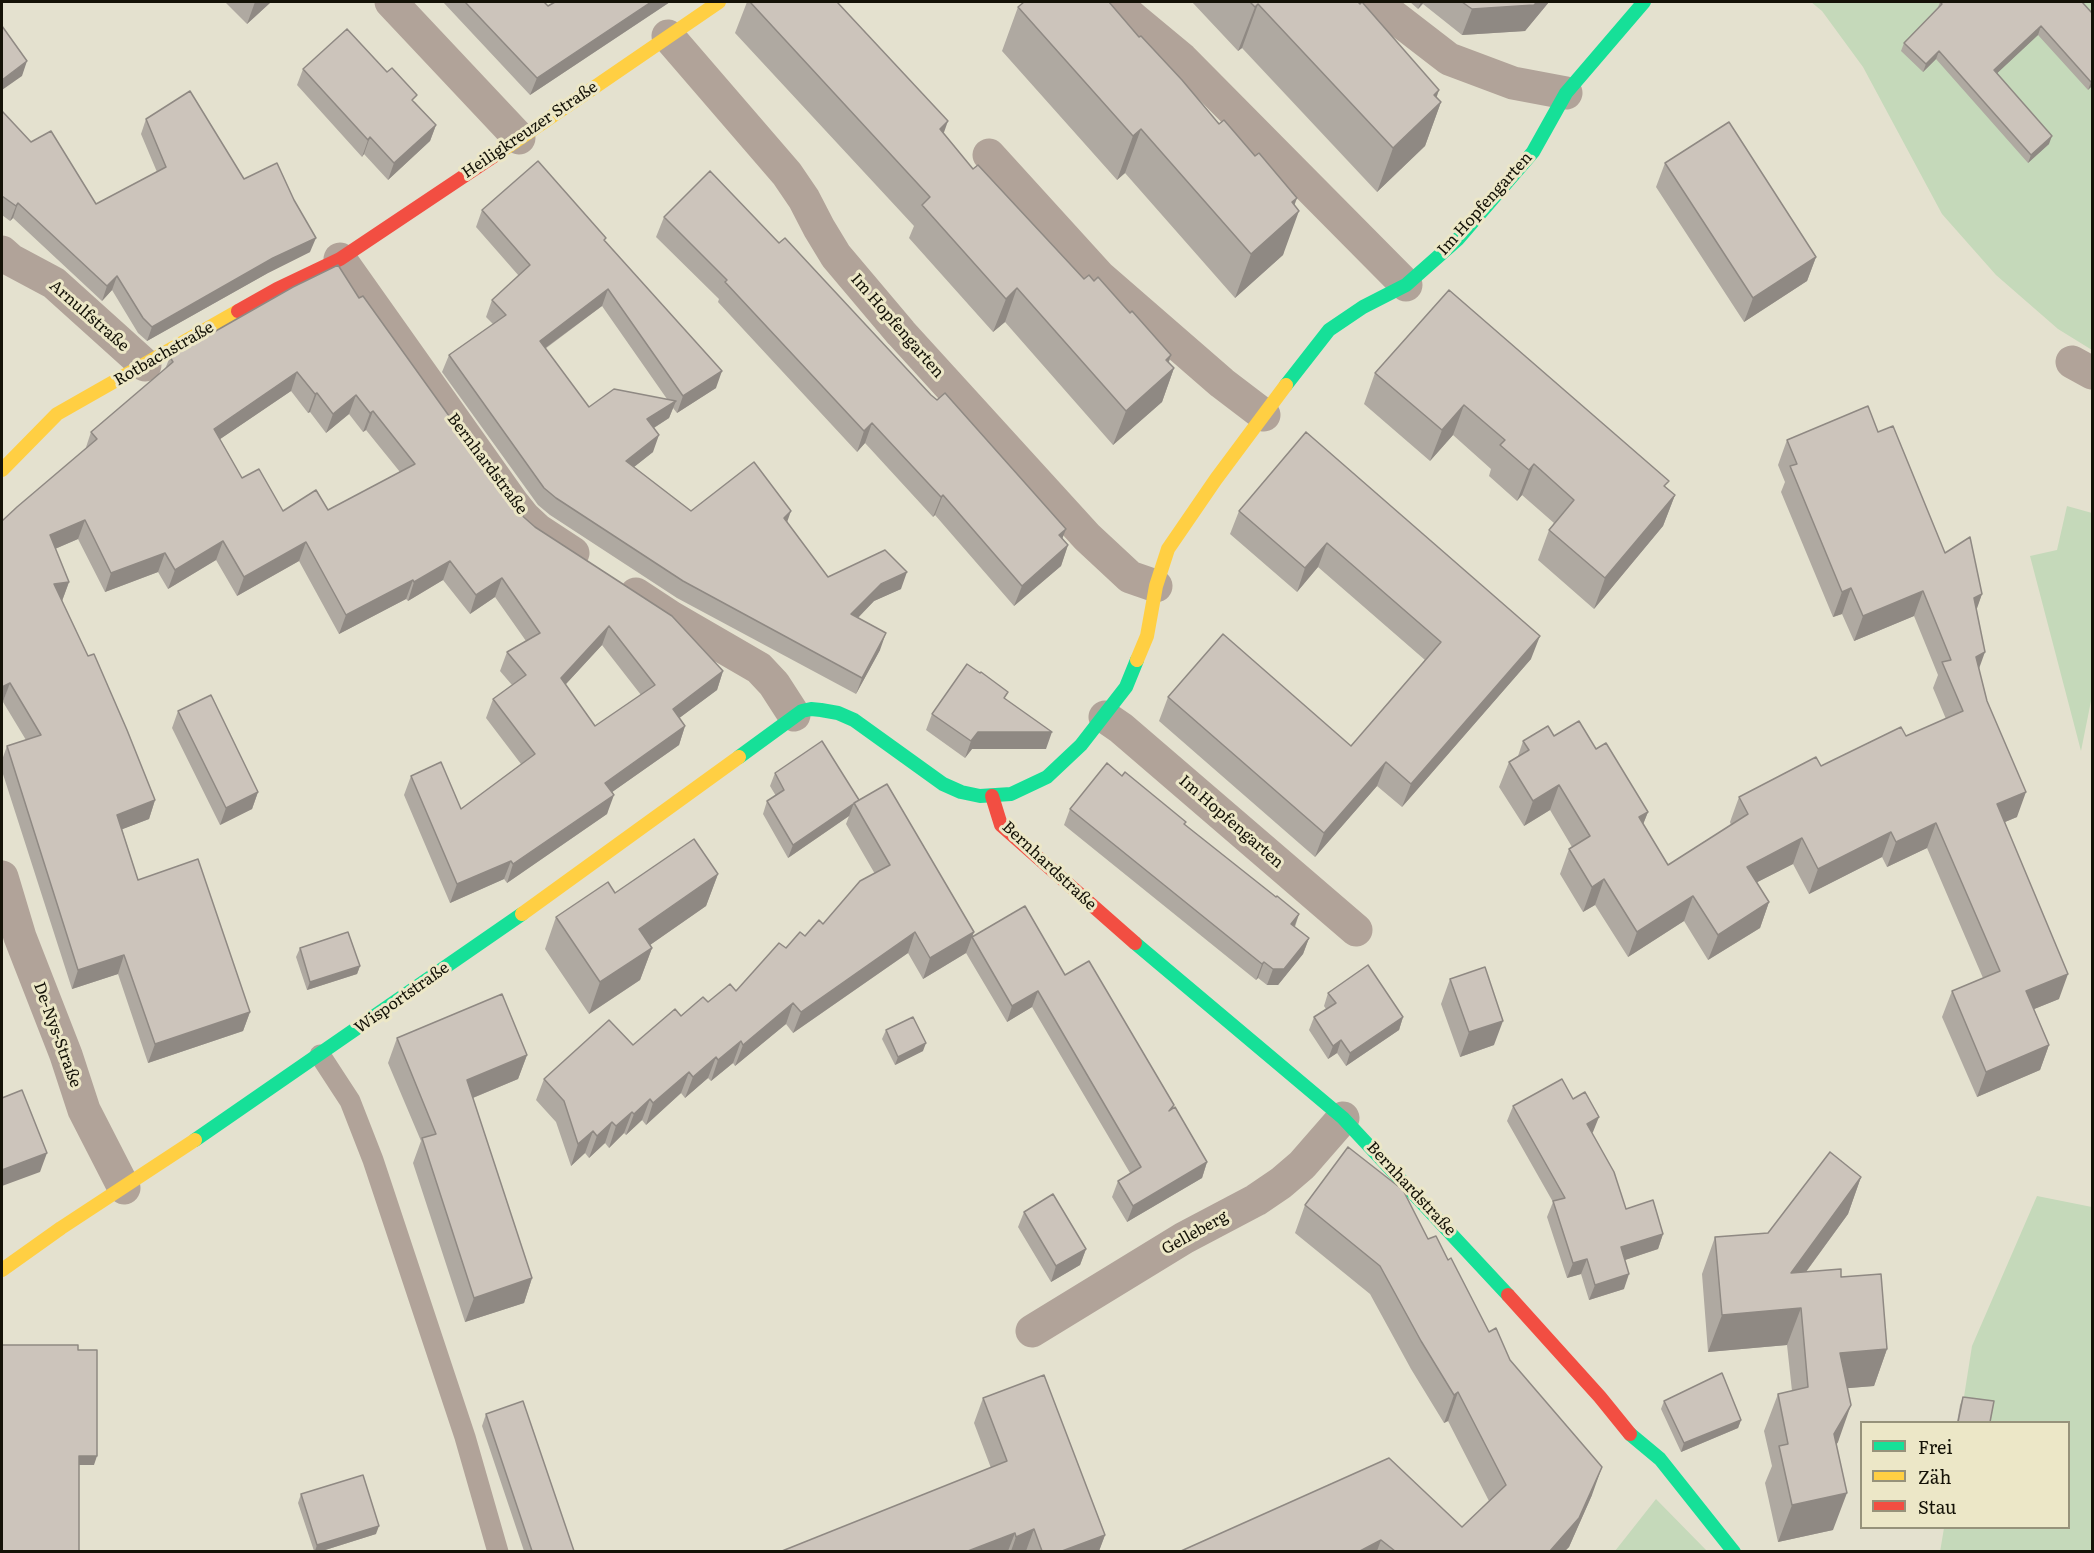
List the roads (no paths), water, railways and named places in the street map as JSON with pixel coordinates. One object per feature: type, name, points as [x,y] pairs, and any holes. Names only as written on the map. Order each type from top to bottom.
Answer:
[{"type":"street","points":[[391,2],[519,138]]},
{"type":"street","name":"Heiligkreuzer Straße","points":[[340,259],[719,2]]},
{"type":"street","points":[[1115,2],[1182,59],[1406,285]]},
{"type":"street","points":[[1375,2],[1449,59],[1513,83],[1566,93]]},
{"type":"street","name":"Im Hopfengarten","points":[[992,796],[1011,794],[1047,777],[1067,759],[1105,717],[1126,687],[1141,655],[1147,636],[1156,586],[1168,549],[1176,534],[1264,415],[1329,330],[1363,307],[1406,285],[1458,239],[1533,152],[1566,93],[1644,2]]},
{"type":"street","name":"Im Hopfengarten","points":[[668,36],[787,174],[836,256],[901,333],[1087,537],[1130,577],[1156,586]]},
{"type":"street","points":[[989,155],[1100,277],[1222,383],[1264,415]]},
{"type":"street","name":"Arnulfstraße","points":[[2,252],[11,260],[54,283],[145,365]]},
{"type":"street","name":"Rotbachstraße","points":[[2,470],[57,414],[277,289],[340,259]]},
{"type":"street","name":"Bernhardstraße","points":[[340,259],[524,517],[538,530],[670,617],[759,669],[774,684],[794,715]]},
{"type":"street","points":[[794,715],[811,709],[846,716],[948,787],[968,794],[992,796]]},
{"type":"street","name":"Wisportstraße","points":[[2,1270],[61,1228],[320,1056],[499,931],[794,715]]},
{"type":"street","name":"Im Hopfengarten","points":[[1105,717],[1122,728],[1356,930]]},
{"type":"street","name":"Bernhardstraße","points":[[992,796],[1001,825],[1174,977],[1343,1118],[1474,1258],[1600,1397],[1632,1436],[1659,1460],[1734,1551]]},
{"type":"street","name":"De-Nys-Straße","points":[[2,877],[20,937],[66,1055],[84,1110],[124,1188]]},
{"type":"street","name":"Gelleberg","points":[[1032,1331],[1184,1238],[1256,1200],[1281,1183],[1302,1165],[1343,1118]]},
{"type":"lane","points":[[320,1056],[350,1101],[373,1160],[465,1437],[498,1551]]}]
